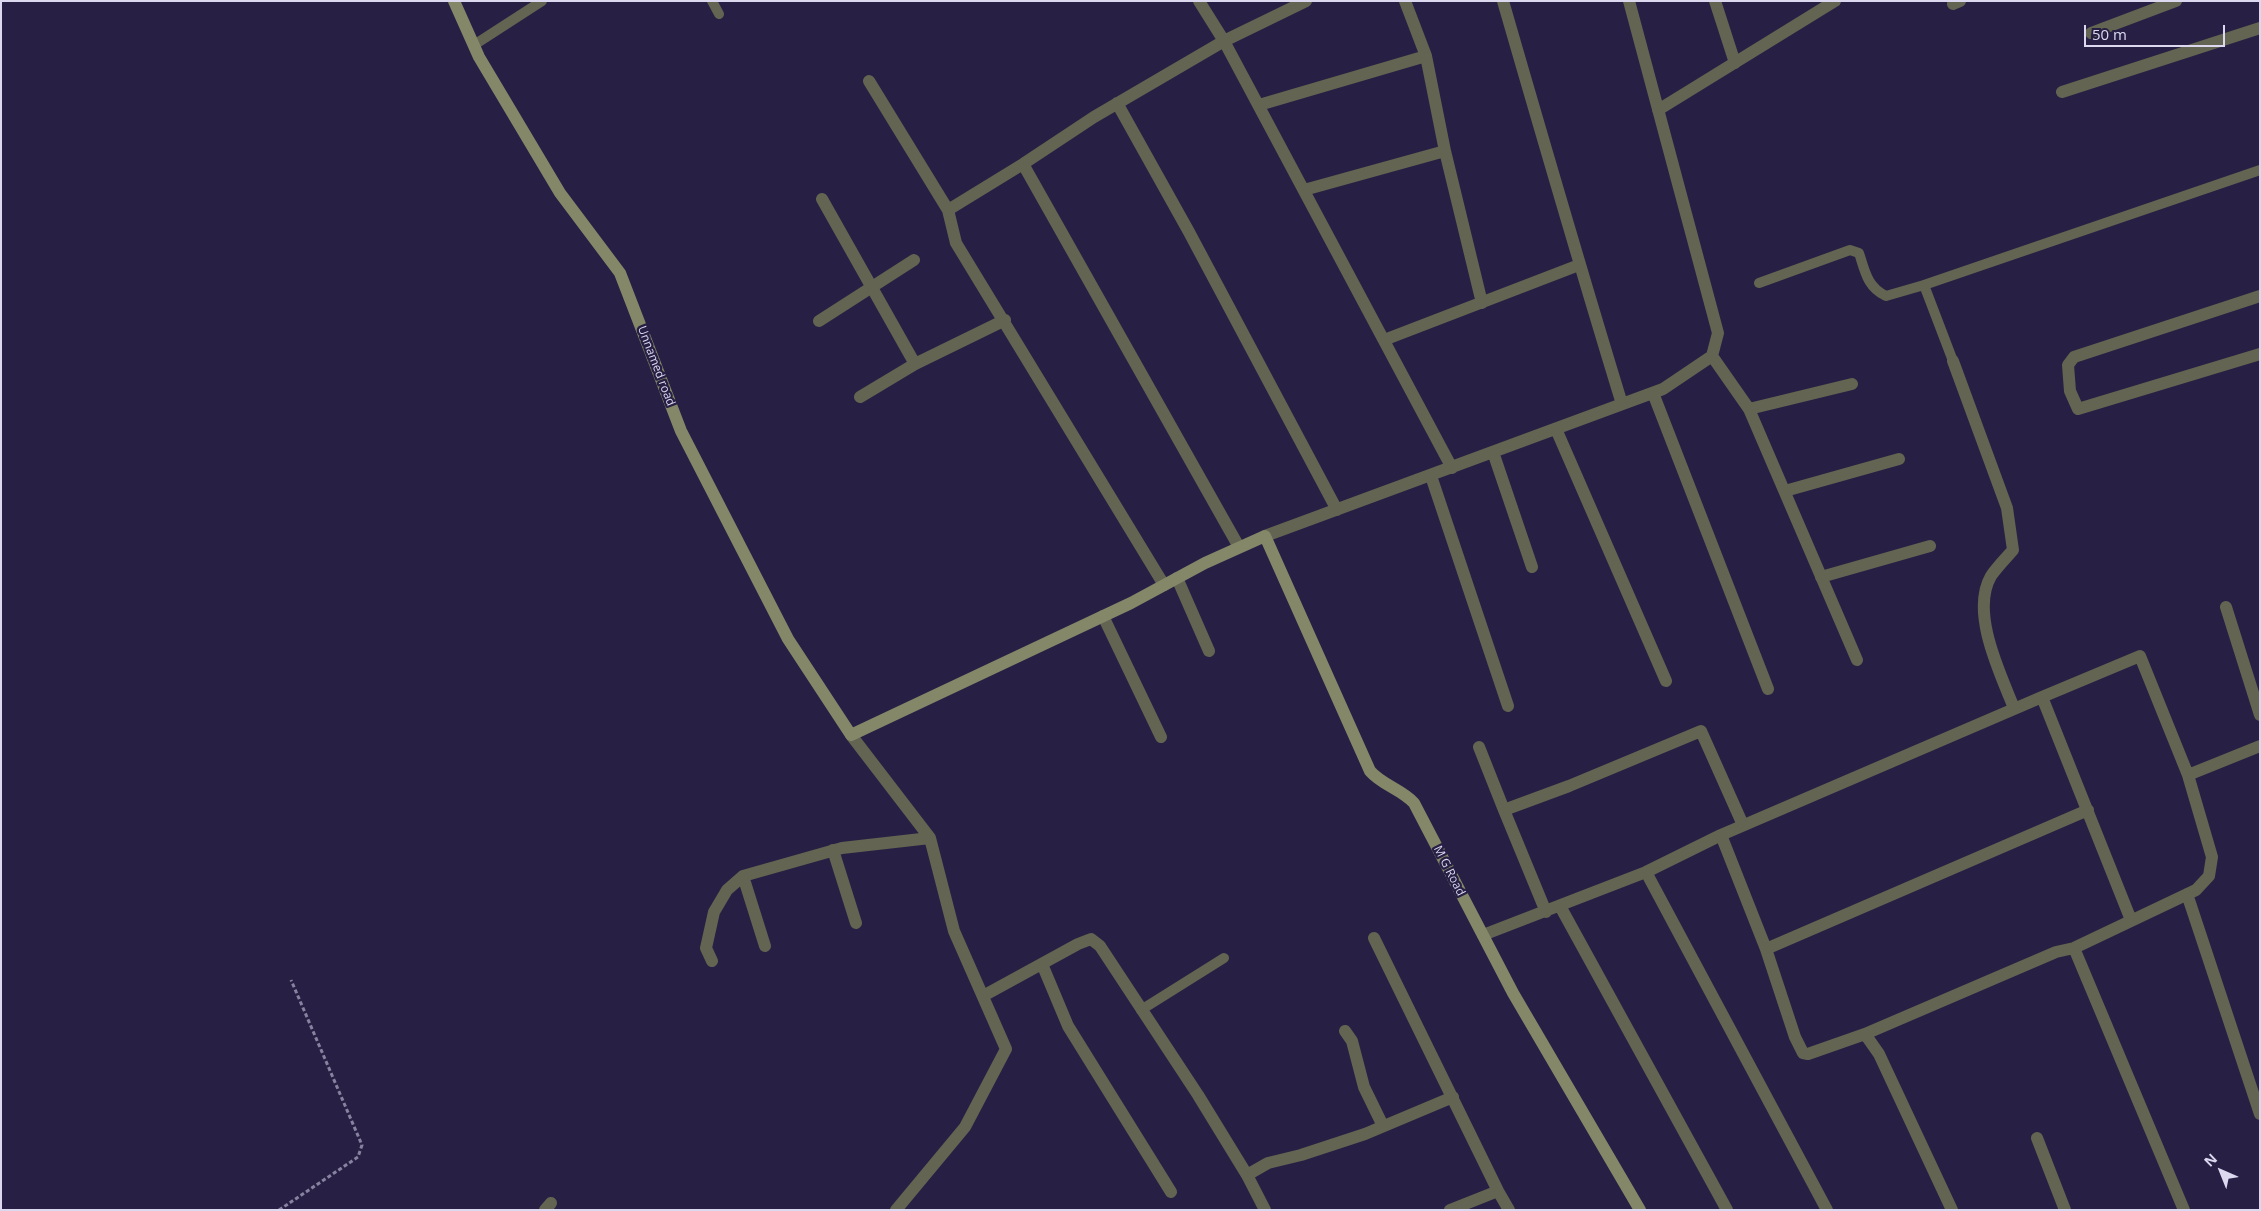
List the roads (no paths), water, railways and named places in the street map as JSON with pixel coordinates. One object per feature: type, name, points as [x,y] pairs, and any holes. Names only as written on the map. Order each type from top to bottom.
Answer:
[{"type":"street","name":"Unnamed road","points":[[454,1],[474,45],[560,193],[620,272],[680,431],[788,639],[851,736]]},
{"type":"street","points":[[1199,1],[1224,41],[1452,468]]},
{"type":"street","points":[[948,210],[1117,103],[1224,41],[1306,1]]},
{"type":"street","points":[[1405,1],[1426,56],[1445,150],[1482,302]]},
{"type":"street","points":[[1503,1],[1579,265],[1622,404]]},
{"type":"street","points":[[896,1210],[965,1127],[1006,1049],[954,931],[930,838],[851,736],[1103,616],[1265,536],[1663,389],[1712,356],[1718,333],[1629,1]]},
{"type":"street","points":[[1716,1],[1735,63]]},
{"type":"street","points":[[1658,110],[1835,1]]},
{"type":"street","points":[[2091,33],[2176,1]]},
{"type":"street","points":[[2062,92],[2260,28]]},
{"type":"street","points":[[1259,106],[1426,56]]},
{"type":"street","points":[[869,81],[948,210],[956,243],[1005,320],[1164,585]]},
{"type":"street","points":[[1117,103],[1189,232],[1337,510]]},
{"type":"street","points":[[1304,190],[1445,150]]},
{"type":"street","points":[[1023,164],[1239,548]]},
{"type":"street","points":[[822,199],[915,364]]},
{"type":"street","points":[[819,322],[914,260]]},
{"type":"street","points":[[1384,340],[1579,265]]},
{"type":"street","points":[[2260,296],[2074,358],[2068,365],[2070,391],[2078,408],[2260,354]]},
{"type":"street","points":[[860,397],[915,364],[1005,320]]},
{"type":"street","points":[[1712,356],[1749,408],[1857,660]]},
{"type":"street","points":[[1953,360],[2007,508],[2014,550],[1991,576],[1983,598],[1989,645],[2014,708]]},
{"type":"street","points":[[1749,408],[1852,384]]},
{"type":"street","points":[[1653,393],[1768,689]]},
{"type":"street","points":[[1556,429],[1666,681]]},
{"type":"street","points":[[1493,452],[1532,567]]},
{"type":"street","points":[[1785,492],[1899,459]]},
{"type":"street","points":[[1431,476],[1453,547],[1508,706]]},
{"type":"street","name":"M G Road","points":[[1265,536],[1370,771],[1378,780],[1406,794],[1414,802],[1513,993],[1640,1210]]},
{"type":"street","points":[[1822,577],[1930,546]]},
{"type":"street","points":[[1177,578],[1209,651]]},
{"type":"street","points":[[2226,607],[2260,715]]},
{"type":"street","points":[[1103,616],[1161,737]]},
{"type":"street","points":[[1483,935],[1646,872],[1721,835],[1743,825],[2042,696],[2140,656],[2188,775],[2212,857],[2209,876],[2196,890],[2074,948],[2056,952],[1865,1034],[1818,1052],[1803,1052],[1795,1037],[1766,949],[1721,835]]},
{"type":"street","points":[[2042,696],[2131,920]]},
{"type":"street","points":[[1504,810],[1569,786],[1701,731],[1743,825]]},
{"type":"street","points":[[2188,775],[2260,746]]},
{"type":"street","points":[[1479,747],[1546,912]]},
{"type":"street","points":[[1766,949],[2088,810]]},
{"type":"street","points":[[712,961],[706,948],[714,912],[727,890],[743,876],[833,850],[930,838]]},
{"type":"street","points":[[833,850],[856,923]]},
{"type":"street","points":[[1646,872],[1827,1210]]},
{"type":"street","points":[[743,876],[765,946]]},
{"type":"street","points":[[2187,894],[2260,1114]]},
{"type":"street","points":[[1560,906],[1727,1210]]},
{"type":"street","points":[[1374,938],[1509,1210]]},
{"type":"street","points":[[983,996],[1091,939],[1106,952],[1198,1095],[1247,1175],[1265,1210]]},
{"type":"street","points":[[2074,948],[2184,1210]]},
{"type":"street","points":[[1042,964],[1068,1026],[1171,1192]]},
{"type":"street","points":[[1345,1031],[1352,1041],[1364,1088],[1383,1126]]},
{"type":"street","points":[[1865,1034],[1880,1054],[1952,1210]]},
{"type":"street","points":[[1247,1175],[1268,1163],[1318,1150],[1383,1126],[1452,1097]]},
{"type":"street","points":[[2037,1138],[2065,1210]]},
{"type":"street","points":[[1450,1210],[1498,1191]]},
{"type":"lane","points":[[474,45],[542,1]]},
{"type":"lane","points":[[712,1],[719,14]]},
{"type":"lane","points":[[1759,283],[1850,250],[1859,253],[1867,278],[1875,291],[1886,296],[1924,285],[2260,170]]},
{"type":"lane","points":[[1924,285],[1953,360]]},
{"type":"lane","points":[[1142,1010],[1224,958]]}]
